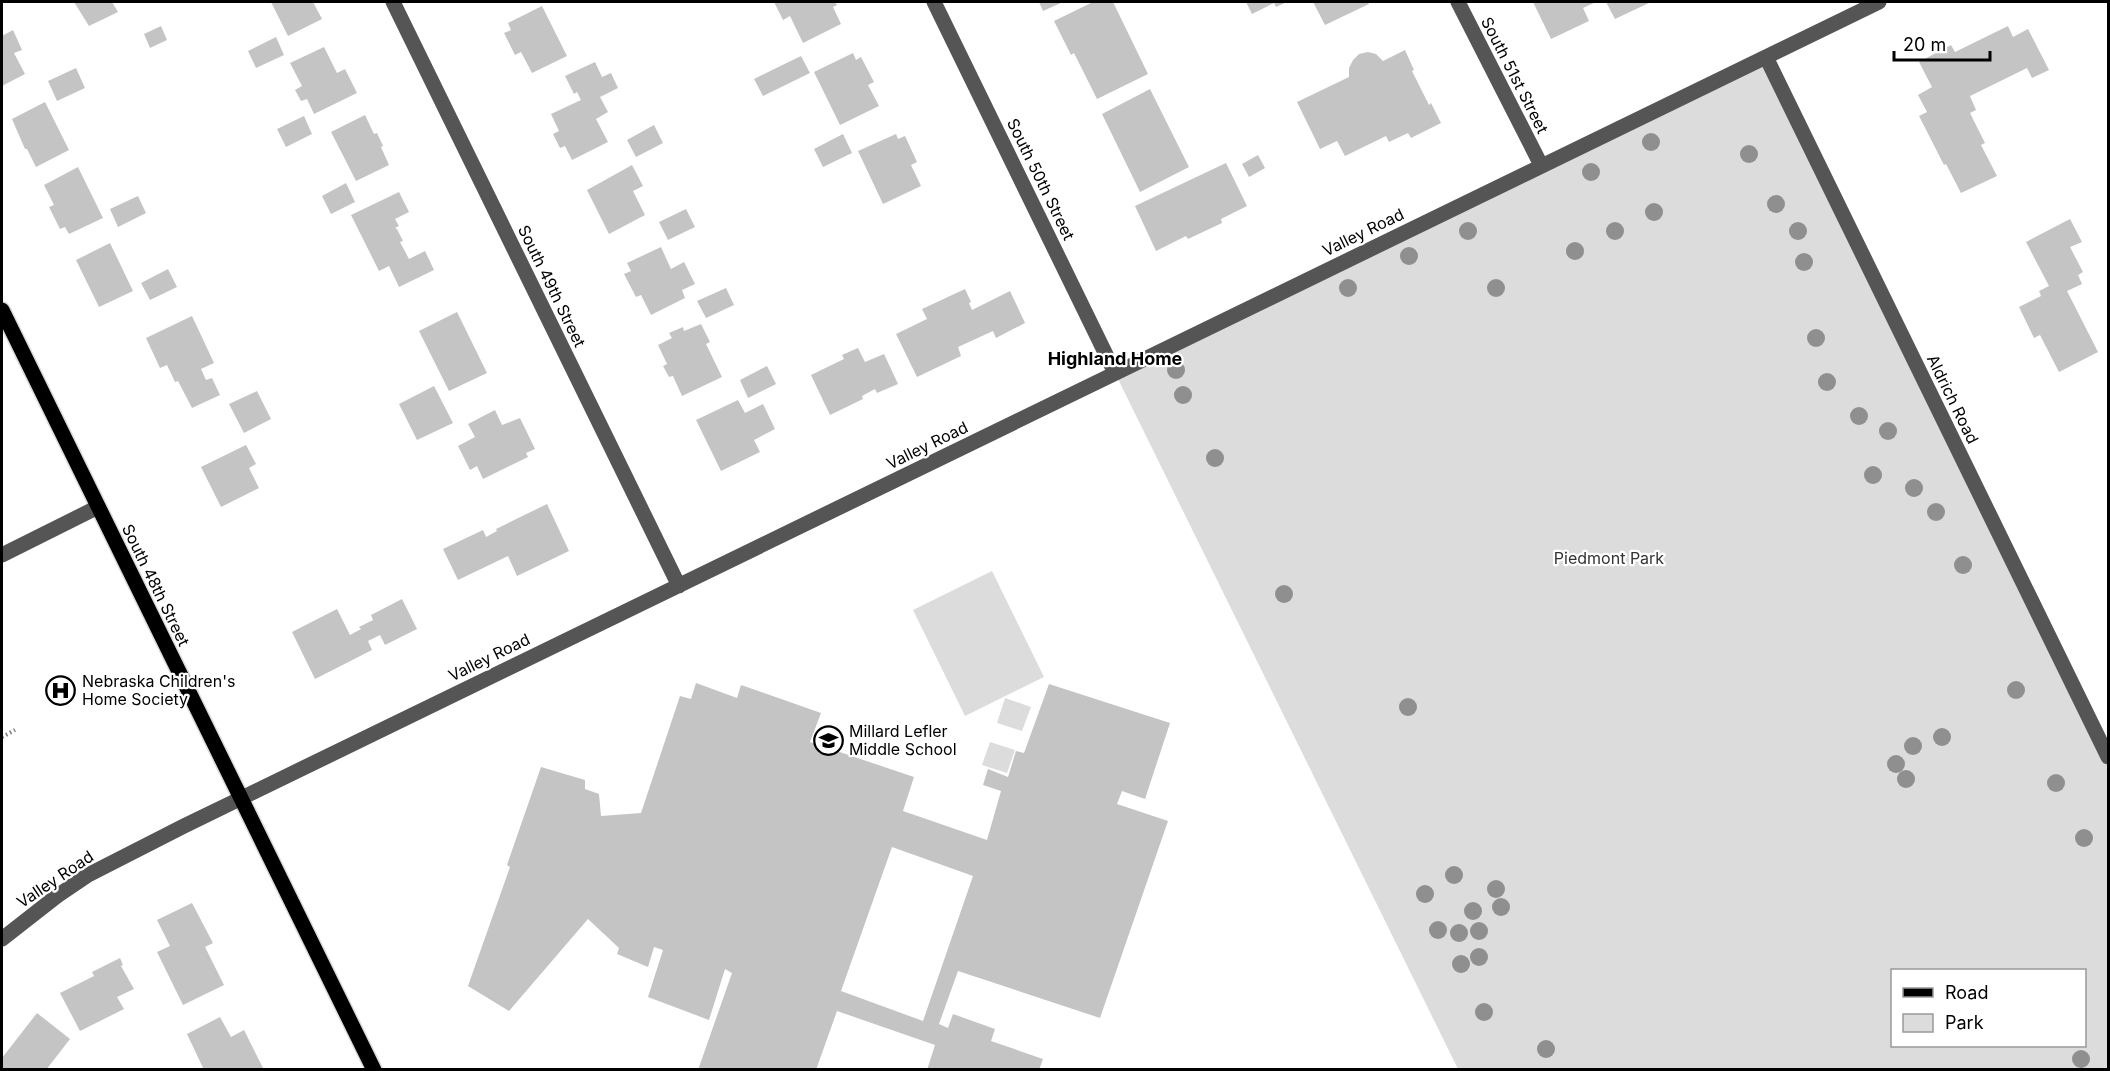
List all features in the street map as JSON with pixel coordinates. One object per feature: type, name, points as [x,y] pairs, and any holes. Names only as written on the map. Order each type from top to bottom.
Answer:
[{"type":"main road","name":"South 48th Street","points":[[2,310],[375,1070]]},
{"type":"street","name":"South 49th Street","points":[[393,2],[679,586]]},
{"type":"street","name":"South 50th Street","points":[[933,2],[1115,373]]},
{"type":"street","name":"South 51st Street","points":[[1458,2],[1541,165]]},
{"type":"street","name":"Valley Road","points":[[2,939],[88,875],[241,798],[1879,2]]},
{"type":"street","name":"Aldrich Road","points":[[1766,57],[2109,757]]},
{"type":"street","points":[[2,555],[98,507]]},
{"type":"path","points":[[2,737],[15,730]]},
{"type":"green space","name":"Piedmont Park","points":[[1766,57],[2108,757],[2108,1069],[1458,1069],[1115,373]]},
{"type":"green space","points":[[992,571],[1044,677],[965,716],[913,610]]},
{"type":"green space","points":[[1005,698],[1031,707],[1022,731],[997,723]]},
{"type":"green space","points":[[990,742],[1015,750],[1007,773],[982,765]]},
{"type":"building","points":[[74,2],[112,2],[118,12],[89,26]]},
{"type":"building","points":[[271,2],[313,2],[322,19],[288,36]]},
{"type":"building","points":[[774,2],[835,2],[837,5],[833,7],[841,24],[803,43],[790,16],[783,20]]},
{"type":"building","points":[[1039,2],[1063,2],[1043,11]]},
{"type":"building","points":[[1093,2],[1113,2],[1148,74],[1097,99],[1074,53],[1071,55],[1054,21]]},
{"type":"building","points":[[1246,2],[1287,2],[1276,7],[1274,3],[1252,14]]},
{"type":"building","points":[[1313,2],[1368,2],[1369,4],[1325,25]]},
{"type":"building","points":[[1533,2],[1596,2],[1583,8],[1589,21],[1551,39]]},
{"type":"building","points":[[1606,2],[1651,2],[1615,19]]},
{"type":"building","points":[[542,6],[567,56],[532,73],[521,52],[515,55],[504,33],[511,30],[508,23]]},
{"type":"building","points":[[161,26],[167,40],[150,48],[144,34]]},
{"type":"building","points":[[2008,26],[2013,37],[2028,29],[2049,70],[2032,78],[2027,68],[1970,96],[1976,110],[1970,113],[1985,143],[1981,145],[1997,176],[1961,193],[1919,116],[1927,112],[1918,95],[1932,87],[1919,62],[1951,45],[1955,52]]},
{"type":"building","points":[[13,30],[22,50],[14,53],[25,74],[2,86],[2,36]]},
{"type":"building","points":[[276,37],[284,55],[256,68],[248,51]]},
{"type":"building","points":[[324,47],[337,73],[345,69],[357,93],[314,114],[307,99],[301,101],[295,90],[302,86],[290,63]]},
{"type":"building","points":[[1405,50],[1414,70],[1412,71],[1441,123],[1411,138],[1408,133],[1389,142],[1386,136],[1345,156],[1337,141],[1320,149],[1297,102],[1349,77],[1349,68],[1359,54],[1368,52],[1376,54],[1383,61]]},
{"type":"building","points":[[853,53],[856,60],[861,57],[874,82],[868,85],[879,106],[840,125],[814,72]]},
{"type":"building","points":[[801,56],[810,73],[763,96],[754,79]]},
{"type":"building","points":[[595,62],[602,77],[611,73],[618,88],[600,97],[608,112],[596,119],[608,142],[572,160],[565,146],[560,148],[553,134],[559,131],[551,114],[581,100],[577,92],[574,94],[565,76]]},
{"type":"building","points":[[76,68],[85,88],[57,101],[48,81]]},
{"type":"building","points":[[1150,89],[1189,167],[1140,192],[1102,114]]},
{"type":"building","points":[[45,102],[69,150],[36,167],[12,119]]},
{"type":"building","points":[[365,115],[374,134],[377,133],[389,165],[356,181],[331,132]]},
{"type":"building","points":[[304,116],[312,134],[286,147],[277,129]]},
{"type":"building","points":[[654,125],[663,143],[636,157],[627,140]]},
{"type":"building","points":[[843,134],[852,153],[823,167],[814,149]]},
{"type":"building","points":[[896,134],[898,139],[905,136],[917,162],[911,165],[921,186],[883,204],[858,151]]},
{"type":"building","points":[[1258,155],[1265,168],[1249,177],[1242,164]]},
{"type":"building","points":[[1226,163],[1247,206],[1221,219],[1222,223],[1188,239],[1186,236],[1156,251],[1135,206]]},
{"type":"building","points":[[632,165],[643,186],[633,191],[645,215],[609,234],[587,190]]},
{"type":"building","points":[[78,167],[103,218],[69,234],[65,227],[60,229],[49,207],[54,205],[44,185]]},
{"type":"building","points":[[346,183],[355,202],[331,214],[322,196]]},
{"type":"building","points":[[399,192],[409,212],[395,219],[399,226],[395,228],[403,241],[400,242],[409,259],[425,251],[434,270],[399,287],[389,266],[379,271],[351,215]]},
{"type":"building","points":[[138,196],[146,213],[118,227],[110,209]]},
{"type":"building","points":[[686,209],[695,227],[668,240],[659,222]]},
{"type":"building","points":[[2070,219],[2082,242],[2070,247],[2083,272],[2078,275],[2082,284],[2067,291],[2098,352],[2059,372],[2040,335],[2034,338],[2019,307],[2041,296],[2039,291],[2049,286],[2026,242]]},
{"type":"building","points":[[110,243],[133,291],[99,307],[76,260]]},
{"type":"building","points":[[661,247],[671,269],[684,262],[695,284],[682,290],[685,298],[651,315],[641,295],[636,297],[624,274],[631,271],[627,263]]},
{"type":"building","points":[[168,269],[177,287],[150,300],[141,283]]},
{"type":"building","points":[[726,288],[734,305],[706,318],[697,301]]},
{"type":"building","points":[[965,289],[972,310],[1010,291],[1025,323],[996,338],[993,331],[958,347],[961,356],[917,377],[896,334],[927,319],[922,309]]},
{"type":"building","points":[[457,312],[487,373],[449,391],[419,331]]},
{"type":"building","points":[[192,316],[214,363],[201,369],[206,380],[212,378],[220,395],[192,408],[167,365],[160,368],[146,338]]},
{"type":"building","points":[[701,324],[710,342],[706,344],[722,377],[682,396],[673,376],[669,377],[663,366],[667,364],[658,345],[672,338],[669,333],[683,327],[684,331]]},
{"type":"building","points":[[858,348],[865,362],[884,354],[898,384],[877,393],[875,389],[862,396],[863,399],[830,415],[811,375],[844,359],[842,355]]},
{"type":"building","points":[[767,366],[776,384],[748,398],[740,380]]},
{"type":"building","points":[[434,386],[453,423],[417,440],[399,404]]},
{"type":"building","points":[[257,391],[271,419],[244,433],[229,404]]},
{"type":"building","points":[[738,400],[745,413],[763,404],[775,429],[754,440],[760,452],[721,471],[696,420]]},
{"type":"building","points":[[495,410],[502,425],[520,418],[535,449],[526,453],[528,457],[483,479],[477,466],[470,470],[458,446],[475,437],[468,424]]},
{"type":"building","points":[[246,445],[256,464],[249,468],[259,488],[221,507],[201,467]]},
{"type":"building","points":[[547,504],[569,551],[517,576],[508,556],[458,580],[443,549],[483,530],[486,537],[497,531],[496,529]]},
{"type":"building","points":[[402,599],[417,629],[385,645],[380,635],[368,641],[372,650],[315,679],[292,632],[337,609],[350,635],[373,620],[371,615]]},
{"type":"building","name":"Millard Lefler Middle School","points":[[696,683],[737,698],[741,685],[821,713],[810,742],[914,777],[903,811],[987,840],[1001,791],[983,785],[988,769],[1008,777],[1016,751],[1024,753],[1049,684],[1170,723],[1145,799],[1122,791],[1117,804],[1168,821],[1100,1018],[958,971],[939,1024],[948,1028],[953,1014],[995,1029],[991,1041],[1043,1059],[1039,1070],[927,1070],[935,1045],[837,1011],[816,1070],[698,1070],[732,973],[725,969],[709,1020],[648,997],[663,950],[654,947],[648,967],[617,954],[619,948],[588,919],[509,1011],[468,986],[510,867],[507,865],[541,767],[585,780],[585,789],[599,794],[601,816],[641,813],[680,696],[691,699]],"holes":[[[892,847],[973,876],[923,1021],[841,991]]]},
{"type":"building","points":[[192,903],[213,943],[205,947],[224,985],[183,1005],[157,952],[170,946],[157,920]]},
{"type":"building","points":[[120,958],[123,965],[121,966],[134,989],[117,997],[124,1009],[80,1031],[60,993],[94,976],[92,972]]},
{"type":"building","points":[[37,1013],[70,1039],[46,1070],[2,1070],[2,1058]]},
{"type":"building","points":[[220,1017],[231,1037],[244,1030],[264,1070],[204,1070],[187,1034]]},
{"type":"place","name":"Nebraska Children's Home Society","points":[[61,690]]},
{"type":"place","name":"Millard Lefler Middle School","points":[[828,740]]},
{"type":"district","name":"Highland Home","points":[[1115,358]]}]
